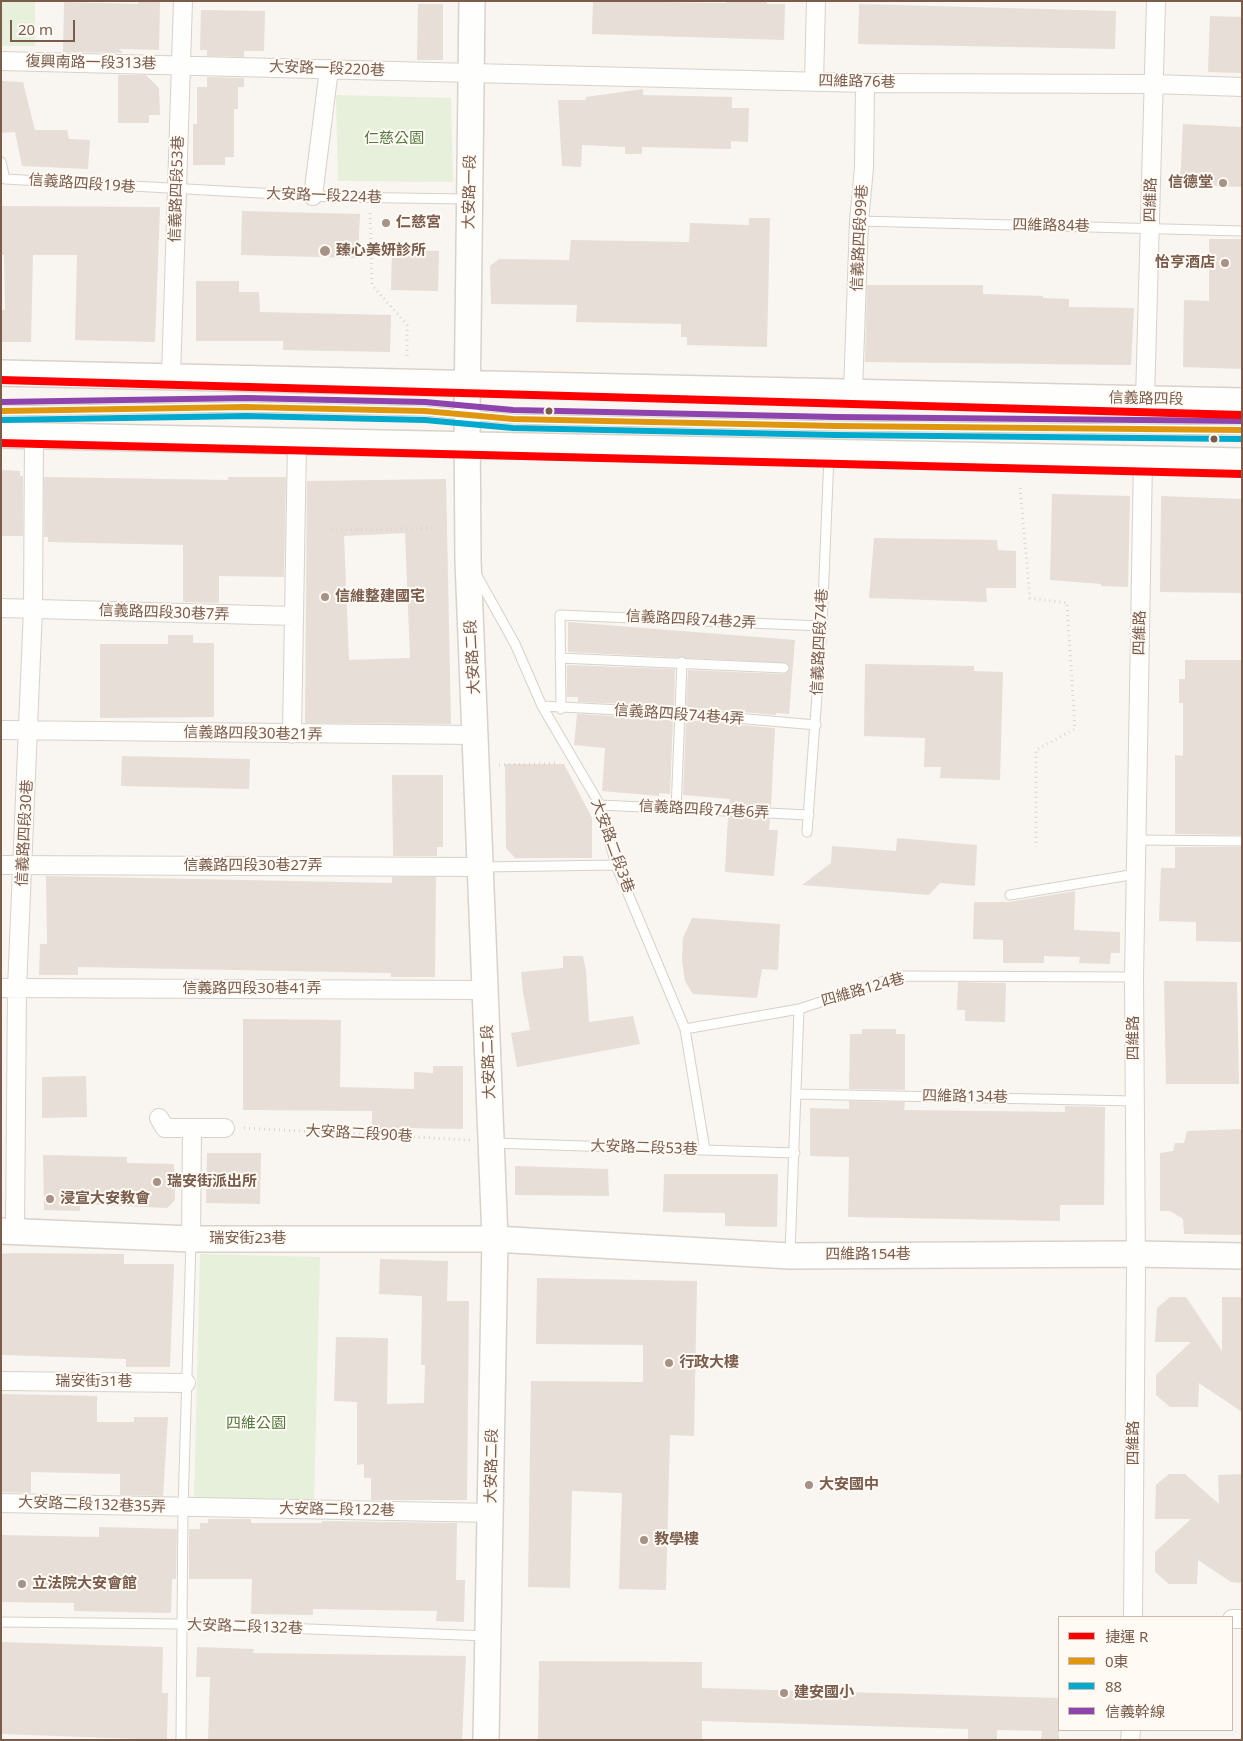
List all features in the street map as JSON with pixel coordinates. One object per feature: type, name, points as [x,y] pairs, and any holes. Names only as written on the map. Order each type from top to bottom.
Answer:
[{"type":"street","name":"信義路四段53巷","points":[[171,376],[183,1]]},
{"type":"street","name":"大安路一段","points":[[468,384],[472,1]]},
{"type":"street","points":[[814,82],[816,1]]},
{"type":"street","name":"四維路","points":[[1145,399],[1156,1]]},
{"type":"street","name":"復興南路一段313巷","points":[[1,62],[182,65]]},
{"type":"street","name":"大安路一段220巷","points":[[182,65],[472,73]]},
{"type":"street","points":[[313,196],[329,69]]},
{"type":"street","name":"四維路76巷","points":[[472,73],[865,83],[1154,84],[1242,87]]},
{"type":"street","name":"信義路四段99巷","points":[[853,392],[859,221],[864,168],[865,83]]},
{"type":"street","name":"信義路四段","points":[[1,372],[1242,401]]},
{"type":"street","name":"大安路二段","points":[[468,384],[468,561],[487,990],[495,1239],[486,1740]]},
{"type":"street","points":[[1,435],[1242,461]]},
{"type":"street","name":"信義路四段30巷","points":[[8,1231],[9,988],[24,866],[33,609],[34,435]]},
{"type":"street","points":[[292,734],[297,441]]},
{"type":"street","name":"四維路","points":[[1133,1616],[1136,1254],[1134,977],[1143,459]]},
{"type":"street","name":"信義路四段30巷7弄","points":[[1,608],[294,616]]},
{"type":"street","name":"信義路四段30巷21弄","points":[[1,730],[476,735]]},
{"type":"street","name":"信義路四段30巷27弄","points":[[1,866],[482,867]]},
{"type":"street","name":"信義路四段30巷41弄","points":[[9,988],[487,990]]},
{"type":"street","points":[[159,1118],[165,1128],[225,1128]]},
{"type":"street","points":[[191,1239],[192,1128]]},
{"type":"street","name":"瑞安街23巷","points":[[8,1231],[191,1239],[495,1239]]},
{"type":"street","name":"四維路154巷","points":[[495,1239],[790,1256],[1136,1254],[1242,1256]]},
{"type":"street","name":"瑞安街31巷","points":[[1,1381],[186,1383]]},
{"type":"street","name":"大安路二段132巷35弄","points":[[1,1503],[183,1508]]},
{"type":"street","name":"大安路二段122巷","points":[[183,1508],[491,1513]]},
{"type":"lane","name":"信義路四段19巷","points":[[1,162],[5,179],[177,190]]},
{"type":"lane","name":"大安路一段224巷","points":[[177,190],[369,198],[470,199]]},
{"type":"lane","name":"四維路84巷","points":[[859,221],[1242,230]]},
{"type":"lane","name":"信義路四段","points":[[1,411],[246,407],[416,411],[513,419],[816,426],[1242,430]]},
{"type":"lane","name":"信義路四段74巷","points":[[807,832],[822,626],[829,452]]},
{"type":"lane","name":"大安路二段3巷","points":[[468,561],[515,644],[542,706],[600,805],[616,866],[686,1028],[705,1150]]},
{"type":"lane","name":"信義路四段74巷2弄","points":[[560,658],[560,614],[822,626]]},
{"type":"lane","points":[[561,708],[560,658],[784,668]]},
{"type":"lane","points":[[676,810],[682,662]]},
{"type":"lane","name":"信義路四段74巷4弄","points":[[542,706],[679,713],[816,725]]},
{"type":"lane","name":"信義路四段74巷6弄","points":[[600,805],[809,815]]},
{"type":"lane","points":[[1137,840],[1242,841]]},
{"type":"lane","points":[[482,867],[616,866]]},
{"type":"lane","points":[[1010,895],[1136,874]]},
{"type":"lane","name":"四維路124巷","points":[[686,1028],[798,1009],[900,976],[1134,977]]},
{"type":"lane","points":[[790,1256],[795,1153],[798,1009]]},
{"type":"lane","name":"四維路134巷","points":[[796,1094],[1134,1101]]},
{"type":"lane","name":"大安路二段53巷","points":[[493,1142],[795,1153]]},
{"type":"lane","points":[[181,1740],[183,1508],[191,1239]]},
{"type":"lane","name":"大安路二段132巷","points":[[1,1622],[182,1624],[488,1636]]},
{"type":"path","points":[[369,198],[372,285],[407,325],[407,359]]},
{"type":"path","points":[[1020,488],[1030,598],[1067,603],[1075,729],[1036,750],[1036,847]]},
{"type":"path","points":[[331,530],[433,528]]},
{"type":"path","points":[[476,766],[575,762]]},
{"type":"path","name":"大安路二段90巷","points":[[225,1128],[493,1142]]},
{"type":"green space","points":[[1,1],[35,1],[35,46],[1,46]]},
{"type":"green space","name":"仁慈公園","points":[[336,95],[451,98],[453,182],[338,181]]},
{"type":"green space","name":"四維公園","points":[[200,1254],[320,1257],[314,1502],[194,1499]]},
{"type":"building","points":[[138,1],[160,1],[159,50],[119,49],[123,53],[63,52],[64,2],[138,4]]},
{"type":"building","points":[[593,1],[726,3],[726,1],[767,1],[767,4],[785,4],[784,40],[592,34]]},
{"type":"building","points":[[418,4],[443,4],[443,60],[417,60]]},
{"type":"building","points":[[859,4],[1116,11],[1115,49],[858,44]]},
{"type":"building","points":[[201,10],[265,11],[264,51],[244,51],[244,57],[207,56],[207,50],[200,50]]},
{"type":"building","points":[[1210,16],[1242,17],[1242,73],[1208,72]]},
{"type":"building","points":[[118,75],[146,75],[159,88],[160,115],[149,115],[149,123],[118,123]]},
{"type":"building","points":[[207,77],[244,78],[244,87],[238,87],[238,109],[234,109],[234,157],[225,157],[225,165],[193,165],[193,124],[197,124],[197,87],[207,87]]},
{"type":"building","points":[[1,81],[23,82],[35,130],[67,130],[69,139],[90,140],[88,169],[22,166],[15,132],[1,133]]},
{"type":"building","points":[[643,89],[643,95],[732,97],[732,108],[749,108],[748,142],[731,141],[731,149],[642,147],[642,154],[625,154],[625,147],[582,145],[581,167],[562,166],[558,100],[586,100],[586,97]]},
{"type":"building","points":[[1183,124],[1242,127],[1242,187],[1180,184]]},
{"type":"building","points":[[1,206],[160,207],[155,342],[75,340],[77,255],[33,255],[31,342],[1,342],[1,311],[5,309],[4,255],[1,255]]},
{"type":"building","points":[[242,211],[360,214],[358,258],[241,255]]},
{"type":"building","points":[[749,218],[770,218],[767,347],[687,345],[687,337],[681,337],[681,324],[576,322],[577,305],[491,304],[490,266],[499,259],[569,260],[571,240],[689,242],[690,223],[749,225]]},
{"type":"building","points":[[1209,239],[1242,239],[1242,369],[1183,367],[1184,300],[1209,301]]},
{"type":"building","points":[[392,250],[439,251],[438,291],[391,290]]},
{"type":"building","points":[[196,281],[239,281],[239,292],[259,292],[260,312],[391,315],[390,352],[283,350],[283,341],[196,341]]},
{"type":"building","points":[[867,285],[983,285],[983,294],[1069,299],[1069,307],[1134,308],[1131,365],[865,362]]},
{"type":"building","points":[[1,470],[20,471],[20,476],[23,476],[23,536],[1,536]]},
{"type":"building","points":[[44,477],[228,480],[228,477],[286,477],[284,577],[219,576],[219,603],[183,602],[183,545],[48,542],[48,537],[44,537]]},
{"type":"building","name":"信維整建國宅","points":[[446,479],[451,724],[305,723],[307,481]],"holes":[[[405,533],[410,658],[349,660],[344,536]]]},
{"type":"building","points":[[1052,494],[1130,496],[1128,587],[1050,580]]},
{"type":"building","points":[[1161,496],[1242,499],[1242,593],[1160,592]]},
{"type":"building","points":[[874,538],[997,540],[998,550],[1016,551],[1016,588],[986,588],[987,602],[869,598]]},
{"type":"building","points":[[568,622],[795,640],[789,714],[776,713],[776,715],[686,707],[688,670],[784,674],[790,669],[787,663],[568,652]]},
{"type":"building","points":[[168,635],[193,635],[193,643],[214,643],[214,717],[100,718],[100,644],[168,644]]},
{"type":"building","points":[[1185,660],[1242,660],[1242,835],[1175,834],[1175,755],[1183,756],[1183,703],[1179,703],[1179,679],[1185,679]]},
{"type":"building","points":[[865,664],[974,666],[974,671],[1003,672],[1000,780],[940,778],[941,767],[924,767],[925,738],[864,736]]},
{"type":"building","points":[[567,665],[675,669],[674,706],[578,702],[578,697],[567,697]]},
{"type":"building","points":[[577,714],[673,719],[670,794],[659,793],[659,796],[602,791],[605,748],[574,745]]},
{"type":"building","points":[[686,720],[775,728],[771,807],[729,805],[730,799],[683,795]]},
{"type":"building","points":[[122,756],[250,759],[249,789],[121,786]]},
{"type":"building","points":[[505,764],[564,764],[592,818],[592,858],[515,858],[506,848]]},
{"type":"building","points":[[392,775],[443,775],[443,847],[437,847],[437,856],[393,856]]},
{"type":"building","points":[[728,817],[770,819],[769,830],[778,830],[774,876],[725,872]]},
{"type":"building","points":[[897,838],[977,845],[975,886],[940,883],[929,895],[802,885],[831,863],[832,846],[896,851]]},
{"type":"building","points":[[1175,847],[1242,847],[1242,942],[1196,941],[1196,922],[1159,921],[1161,868],[1175,868]]},
{"type":"building","points":[[46,876],[392,883],[392,877],[436,877],[435,977],[391,977],[391,973],[78,967],[78,975],[39,975],[40,944],[47,944]]},
{"type":"building","points":[[1075,891],[1074,930],[1120,932],[1120,953],[1111,953],[1110,964],[1079,963],[1080,957],[1044,956],[1044,963],[1003,963],[1003,940],[973,939],[974,902],[1009,902]]},
{"type":"building","points":[[692,918],[780,924],[778,970],[762,969],[757,998],[693,994],[685,981],[682,960],[683,938]]},
{"type":"building","points":[[563,956],[583,956],[586,971],[589,1022],[633,1016],[640,1044],[517,1067],[511,1033],[530,1030],[521,972],[563,968]]},
{"type":"building","points":[[1164,981],[1237,982],[1239,1084],[1166,1084]]},
{"type":"building","points":[[958,982],[1006,983],[1005,1022],[965,1021],[965,1010],[957,1010]]},
{"type":"building","points":[[243,1019],[341,1020],[340,1087],[414,1089],[414,1072],[433,1073],[433,1066],[463,1066],[463,1129],[403,1128],[403,1131],[372,1131],[372,1111],[243,1110]]},
{"type":"building","points":[[862,1029],[896,1029],[896,1034],[905,1034],[905,1090],[849,1089],[850,1034],[862,1034]]},
{"type":"building","points":[[86,1076],[87,1117],[42,1118],[42,1077]]},
{"type":"building","points":[[849,1101],[905,1102],[904,1110],[1065,1112],[1065,1106],[1105,1107],[1104,1205],[1060,1205],[1060,1221],[848,1217],[849,1157],[810,1156],[810,1108],[849,1109]]},
{"type":"building","points":[[1242,1129],[1242,1235],[1184,1234],[1183,1219],[1170,1211],[1160,1211],[1160,1153],[1173,1151],[1175,1143],[1184,1143],[1187,1131]]},
{"type":"building","points":[[207,1153],[261,1153],[260,1204],[206,1203]]},
{"type":"building","points":[[43,1155],[127,1157],[127,1163],[174,1164],[175,1200],[167,1208],[80,1204],[80,1211],[44,1210]]},
{"type":"building","points":[[515,1166],[608,1169],[609,1196],[515,1195]]},
{"type":"building","points":[[664,1174],[778,1174],[777,1227],[725,1226],[725,1213],[663,1212]]},
{"type":"building","points":[[1,1254],[124,1254],[124,1264],[174,1264],[170,1367],[126,1367],[126,1359],[1,1355]]},
{"type":"building","points":[[380,1259],[448,1261],[447,1301],[469,1301],[467,1500],[371,1500],[371,1478],[364,1478],[364,1464],[357,1465],[357,1402],[334,1401],[336,1337],[388,1338],[387,1404],[424,1403],[425,1365],[421,1365],[422,1296],[379,1294]]},
{"type":"building","points":[[537,1278],[697,1281],[694,1436],[670,1435],[666,1590],[619,1589],[622,1493],[572,1491],[570,1588],[528,1587],[531,1381],[643,1382],[643,1345],[536,1344]]},
{"type":"building","points":[[1170,1297],[1186,1297],[1222,1351],[1222,1297],[1242,1297],[1242,1412],[1199,1383],[1198,1407],[1170,1407],[1156,1395],[1156,1375],[1191,1342],[1155,1342],[1157,1308]]},
{"type":"building","points":[[1,1394],[97,1396],[97,1422],[134,1422],[134,1417],[168,1417],[163,1496],[120,1495],[120,1474],[31,1472],[31,1493],[1,1492]]},
{"type":"building","points":[[1169,1474],[1185,1474],[1219,1504],[1218,1475],[1242,1474],[1242,1583],[1231,1582],[1198,1560],[1197,1584],[1169,1584],[1155,1572],[1155,1552],[1191,1519],[1155,1519],[1156,1485]]},
{"type":"building","points":[[208,1519],[251,1519],[251,1523],[322,1523],[322,1521],[457,1523],[456,1580],[465,1580],[464,1622],[436,1621],[437,1611],[313,1609],[313,1615],[251,1614],[252,1579],[189,1579],[189,1529],[200,1529],[200,1523],[208,1523]]},
{"type":"building","points":[[99,1527],[177,1529],[176,1579],[172,1579],[171,1613],[74,1611],[74,1603],[1,1602],[1,1535],[99,1537]]},
{"type":"building","points":[[1,1642],[163,1647],[162,1693],[168,1693],[167,1740],[1,1734]]},
{"type":"building","points":[[197,1647],[254,1649],[253,1653],[466,1656],[462,1740],[208,1740],[210,1677],[196,1677]]},
{"type":"building","points":[[539,1661],[702,1662],[702,1688],[1058,1698],[1059,1740],[1041,1740],[1042,1731],[997,1730],[997,1740],[968,1740],[968,1729],[702,1721],[702,1740],[538,1739]]},
{"type":"metro line","name":"R","points":[[1,380],[1242,415]]},
{"type":"metro line","name":"R","points":[[1,443],[1242,474]]},
{"type":"transit line","name":"信義幹線","points":[[1,402],[246,398],[425,402],[513,410],[836,417],[1242,421]]},
{"type":"transit line","name":"0東","points":[[1,411],[246,407],[425,411],[513,419],[836,426],[1242,430]]},
{"type":"transit line","name":"88","points":[[1,420],[246,416],[425,420],[513,428],[836,435],[1242,439]]},
{"type":"place","name":"信德堂","points":[[1223,183]]},
{"type":"place","name":"仁慈宮","points":[[386,223]]},
{"type":"place","name":"臻心美妍診所","points":[[325,251]]},
{"type":"place","name":"怡亨酒店","points":[[1225,263]]},
{"type":"place","name":"信維整建國宅","points":[[325,597]]},
{"type":"place","name":"瑞安街派出所","points":[[157,1182]]},
{"type":"place","name":"浸宣大安教會","points":[[50,1199]]},
{"type":"place","name":"行政大樓","points":[[669,1363]]},
{"type":"place","name":"大安國中","points":[[809,1485]]},
{"type":"place","name":"教學樓","points":[[644,1540]]},
{"type":"place","name":"立法院大安會館","points":[[22,1584]]},
{"type":"place","name":"建安國小","points":[[784,1693]]}]
